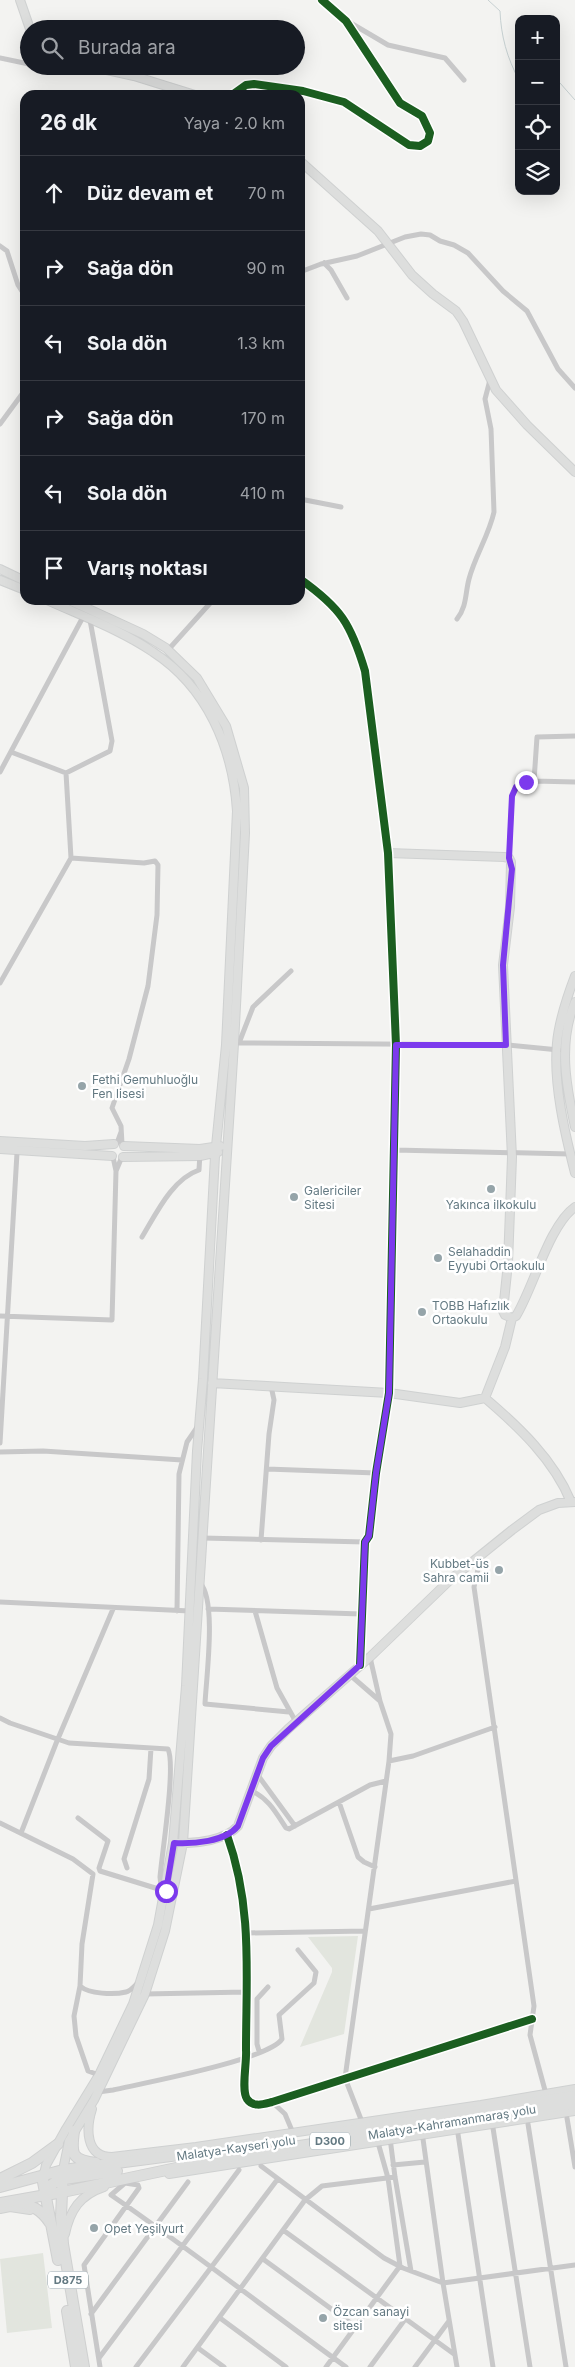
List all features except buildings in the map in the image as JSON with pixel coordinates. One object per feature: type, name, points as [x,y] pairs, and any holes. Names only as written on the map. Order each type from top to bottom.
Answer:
[{"type":"highway","name":"Malatya-Kayseri yolu","points":[[41,2179],[65,2176],[114,2165],[259,2145],[575,2096]]},
{"type":"highway","name":"Malatya-Kahramanmaraş yolu","points":[[67,2191],[228,2157],[390,2136],[575,2103]]},
{"type":"highway","points":[[74,2131],[72,2149],[75,2157],[83,2162],[114,2165]]},
{"type":"highway","points":[[0,2179],[32,2163],[58,2144]]},
{"type":"highway","points":[[46,2194],[54,2182],[65,2176],[179,2162],[192,2154]]},
{"type":"highway","points":[[65,2176],[67,2191]]},
{"type":"highway","points":[[0,2194],[41,2179],[46,2194]]},
{"type":"highway","name":"D300","points":[[0,2187],[41,2179]]},
{"type":"highway","points":[[87,2186],[108,2186]]},
{"type":"highway","name":"D300","points":[[0,2203],[67,2191]]},
{"type":"highway","name":"D875","points":[[67,2191],[61,2217],[63,2244],[84,2367]]},
{"type":"highway","name":"D875","points":[[46,2194],[76,2367]]},
{"type":"highway","points":[[12,2200],[34,2206],[46,2216],[53,2227]]},
{"type":"main road","points":[[20,0],[27,20]]},
{"type":"main road","points":[[130,75],[179,90]]},
{"type":"main road","points":[[305,165],[378,231],[412,275],[456,312],[463,321],[496,390],[527,425],[575,472]]},
{"type":"main road","points":[[0,569],[20,579]]},
{"type":"main road","points":[[0,580],[20,588]]},
{"type":"main road","points":[[41,2179],[58,2144],[98,2075],[133,2004],[142,1979],[166,1891],[174,1843],[190,1611],[199,1423],[216,1149],[226,1045],[237,811],[235,786],[228,752],[218,726],[194,689],[175,669],[153,652],[58,605]]},
{"type":"main road","points":[[65,2176],[66,2152],[74,2131],[94,2100],[145,1994],[164,1932],[183,1843],[226,1149],[237,1043],[244,833],[244,788],[233,744],[213,703],[197,678],[168,650],[143,634],[79,605]]},
{"type":"main road","points":[[388,852],[509,858],[512,869],[503,965],[512,1153],[508,1263],[503,1311],[505,1315],[512,1318]]},
{"type":"main road","points":[[575,976],[562,1016],[558,1082],[575,1173]]},
{"type":"main road","points":[[575,1002],[561,1050],[573,1105],[575,1127]]},
{"type":"main road","points":[[0,1142],[85,1146],[119,1144],[200,1153]]},
{"type":"main road","points":[[117,1157],[110,1148],[119,1144]]},
{"type":"main road","points":[[117,1157],[126,1150],[119,1144]]},
{"type":"main road","points":[[0,1149],[117,1157],[200,1153],[216,1149],[226,1149]]},
{"type":"main road","points":[[485,1398],[505,1347],[512,1318],[518,1312],[536,1270],[564,1217],[575,1207]]},
{"type":"main road","points":[[212,1383],[389,1393],[460,1403],[485,1398]]},
{"type":"main road","points":[[174,1843],[227,1835],[238,1826],[250,1790],[271,1746],[370,1657],[450,1580],[482,1553],[539,1510],[558,1503],[573,1502],[550,1464],[527,1438],[485,1398]]},
{"type":"main road","points":[[94,2100],[88,2122],[88,2136],[96,2151],[105,2157],[196,2147],[293,2133],[575,2089]]},
{"type":"main road","points":[[390,2136],[575,2111]]},
{"type":"main road","points":[[259,2145],[293,2133]]},
{"type":"main road","points":[[63,2244],[71,2212],[79,2201],[90,2192],[148,2177],[377,2138]]},
{"type":"main road","points":[[0,2210],[22,2208],[46,2216]]},
{"type":"street","points":[[322,0],[346,20],[388,44],[445,58],[464,80]]},
{"type":"street","points":[[305,92],[344,102],[409,145],[415,147],[428,141],[430,133],[422,116],[400,104],[346,20]]},
{"type":"street","points":[[0,58],[20,62]]},
{"type":"street","points":[[239,90],[246,85],[254,84],[295,90]]},
{"type":"street","points":[[305,270],[324,263],[357,256],[406,237],[422,234],[454,244],[468,252],[503,291],[527,311],[558,369],[575,388]]},
{"type":"street","points":[[0,246],[7,251],[20,288]]},
{"type":"street","points":[[324,263],[331,270],[347,298]]},
{"type":"street","points":[[457,619],[464,608],[469,578],[494,512],[491,429],[485,399],[486,389],[490,380]]},
{"type":"street","points":[[0,424],[20,397]]},
{"type":"street","points":[[305,500],[341,507]]},
{"type":"street","points":[[305,582],[326,597],[345,618],[357,644],[365,671],[388,852],[396,1045],[389,1393],[376,1473],[369,1536],[365,1542],[360,1665]]},
{"type":"street","points":[[168,650],[208,605]]},
{"type":"street","points":[[11,752],[66,773],[106,755],[112,747],[87,618]]},
{"type":"street","points":[[0,772],[87,618]]},
{"type":"street","points":[[534,781],[537,737],[575,736]]},
{"type":"street","points":[[0,983],[71,858],[66,773]]},
{"type":"street","points":[[509,858],[513,791],[520,784],[534,781],[575,782]]},
{"type":"street","points":[[71,858],[144,863],[156,861],[158,865],[157,915],[148,986],[129,1059],[112,1108],[118,1118],[121,1132],[119,1144]]},
{"type":"street","points":[[237,1043],[253,1007],[291,970]]},
{"type":"street","points":[[226,1045],[237,1043],[506,1045],[561,1050]]},
{"type":"street","points":[[394,1150],[570,1154]]},
{"type":"street","points":[[0,1444],[17,1153]]},
{"type":"street","points":[[142,1237],[169,1194],[191,1173],[199,1170],[200,1153]]},
{"type":"street","points":[[0,1316],[112,1320],[117,1157]]},
{"type":"street","points":[[261,1540],[274,1400],[271,1386]]},
{"type":"street","points":[[177,1610],[176,1544],[179,1474],[187,1442],[199,1423]]},
{"type":"street","points":[[0,1452],[43,1451],[182,1460]]},
{"type":"street","points":[[267,1469],[376,1473]]},
{"type":"street","points":[[202,1538],[365,1542]]},
{"type":"street","points":[[482,1553],[474,1587],[534,2006],[530,2035],[546,2094]]},
{"type":"street","points":[[200,1582],[206,1591],[208,1609],[205,1704],[289,1712]]},
{"type":"street","points":[[0,1603],[190,1611]]},
{"type":"street","points":[[21,1833],[57,1741],[113,1609]]},
{"type":"street","points":[[208,1609],[361,1614]]},
{"type":"street","points":[[255,1611],[277,1688],[296,1722]]},
{"type":"street","points":[[362,2122],[345,2078],[375,1866],[391,1734],[380,1701],[370,1657]]},
{"type":"street","points":[[195,1661],[207,1661]]},
{"type":"street","points":[[350,1674],[380,1701]]},
{"type":"street","points":[[0,1718],[57,1741],[129,1748],[168,1749],[170,1753],[168,1800],[160,1877],[161,1886],[166,1891]]},
{"type":"street","points":[[388,1761],[413,1756],[495,1728]]},
{"type":"street","points":[[127,1868],[124,1859],[149,1779],[151,1748]]},
{"type":"street","points":[[257,1774],[295,1826]]},
{"type":"street","points":[[250,1790],[270,1803],[286,1828],[289,1829],[370,1785],[386,1781]]},
{"type":"street","points":[[339,1802],[358,1857],[364,1862],[375,1866]]},
{"type":"street","points":[[78,1818],[108,1841],[99,1868],[100,1871],[166,1891]]},
{"type":"street","points":[[0,1823],[73,1859],[93,1874],[82,1944],[80,1986],[74,2016],[76,2036],[88,2071],[98,2075]]},
{"type":"street","points":[[227,1835],[237,1861],[242,1885],[247,1933],[244,2090],[246,2099],[252,2104],[259,2105],[272,2102],[532,2019]]},
{"type":"street","points":[[369,1909],[516,1881]]},
{"type":"street","points":[[247,1933],[365,1931]]},
{"type":"street","points":[[98,2092],[114,2090],[246,2058],[279,2044],[282,2039],[278,2015],[314,1983],[316,1976],[316,1972],[298,1950]]},
{"type":"street","points":[[80,1986],[85,1990],[110,1993],[128,1992],[142,1979]]},
{"type":"street","points":[[259,2051],[257,2044],[256,1999],[268,1987]]},
{"type":"street","points":[[145,1994],[246,1992]]},
{"type":"street","points":[[272,2102],[285,2114],[293,2133]]},
{"type":"street","points":[[567,2118],[575,2167]]},
{"type":"street","points":[[528,2124],[566,2367]]},
{"type":"street","points":[[493,2128],[530,2367]]},
{"type":"street","points":[[458,2134],[493,2367]]},
{"type":"street","points":[[390,2136],[394,2165],[392,2177],[393,2215],[400,2266]]},
{"type":"street","points":[[377,2138],[392,2177],[400,2209],[411,2271]]},
{"type":"street","points":[[423,2140],[456,2366]]},
{"type":"street","points":[[394,2165],[425,2162]]},
{"type":"street","points":[[261,2166],[277,2180],[384,2258],[443,2283],[515,2275],[575,2265]]},
{"type":"street","points":[[99,2358],[184,2247],[239,2170]]},
{"type":"street","points":[[184,2367],[305,2200],[322,2186],[392,2177]]},
{"type":"street","points":[[136,2367],[277,2180]]},
{"type":"street","points":[[100,2367],[84,2265],[127,2206],[139,2188],[138,2185],[125,2182],[111,2195],[127,2206],[211,2266],[346,2367]]},
{"type":"street","points":[[91,2314],[188,2182]]},
{"type":"street","points":[[393,2215],[400,2209]]},
{"type":"street","points":[[393,2215],[402,2221]]},
{"type":"street","points":[[284,2230],[455,2354]]},
{"type":"street","points":[[326,2367],[400,2266],[408,2252]]},
{"type":"street","points":[[263,2259],[356,2327]]},
{"type":"street","points":[[220,2318],[286,2367]]},
{"type":"street","points":[[370,2367],[406,2318]]},
{"type":"street","points":[[415,2367],[449,2321]]},
{"type":"street","points":[[198,2348],[224,2367]]},
{"type":"shaded area","points":[[358,1936],[344,2034],[300,2047],[332,1972],[332,1968],[308,1937]]},
{"type":"shaded area","points":[[43,2253],[52,2328],[7,2333],[0,2259]]},
{"type":"waterway","points":[[488,0],[500,11],[505,47],[515,72]]},
{"type":"waterway","points":[[560,83],[575,100]]},
{"type":"cycle path","points":[[305,92],[344,102],[409,145],[420,146],[428,141],[430,133],[422,116],[400,103],[346,21],[322,0]]},
{"type":"cycle path","points":[[239,90],[246,85],[254,84],[296,90]]},
{"type":"cycle path","points":[[305,583],[335,608],[343,618],[355,641],[365,671],[388,853],[396,1045],[389,1393],[376,1473],[369,1536],[365,1542],[360,1665]]},
{"type":"cycle path","points":[[227,1835],[241,1889],[244,1915],[247,1968],[244,2089],[247,2099],[252,2104],[259,2105],[272,2102],[532,2019]]},
{"type":"place","name":"Fethi Gemuhluoğlu Fen lisesi","points":[[82,1086]]},
{"type":"place","name":"Yakınca ilkokulu","points":[[491,1189]]},
{"type":"place","name":"Galericiler Sitesi","points":[[294,1197]]},
{"type":"place","name":"Selahaddin Eyyubi Ortaokulu","points":[[438,1258]]},
{"type":"place","name":"TOBB Hafızlık Ortaokulu","points":[[422,1312]]},
{"type":"place","name":"Kubbet-üs Sahra camii","points":[[499,1570]]},
{"type":"place","name":"Opet Yeşilyurt","points":[[94,2228]]},
{"type":"place","name":"Özcan sanayi sitesi","points":[[323,2318]]},
{"type":"route","points":[[166,1891],[174,1843],[205,1840],[232,1832],[238,1826],[244,1805],[263,1758],[271,1746],[360,1665],[365,1542],[369,1536],[376,1473],[389,1393],[396,1045],[506,1045],[503,965],[508,931],[512,869],[509,858],[512,796],[516,787],[526,782]]}]
